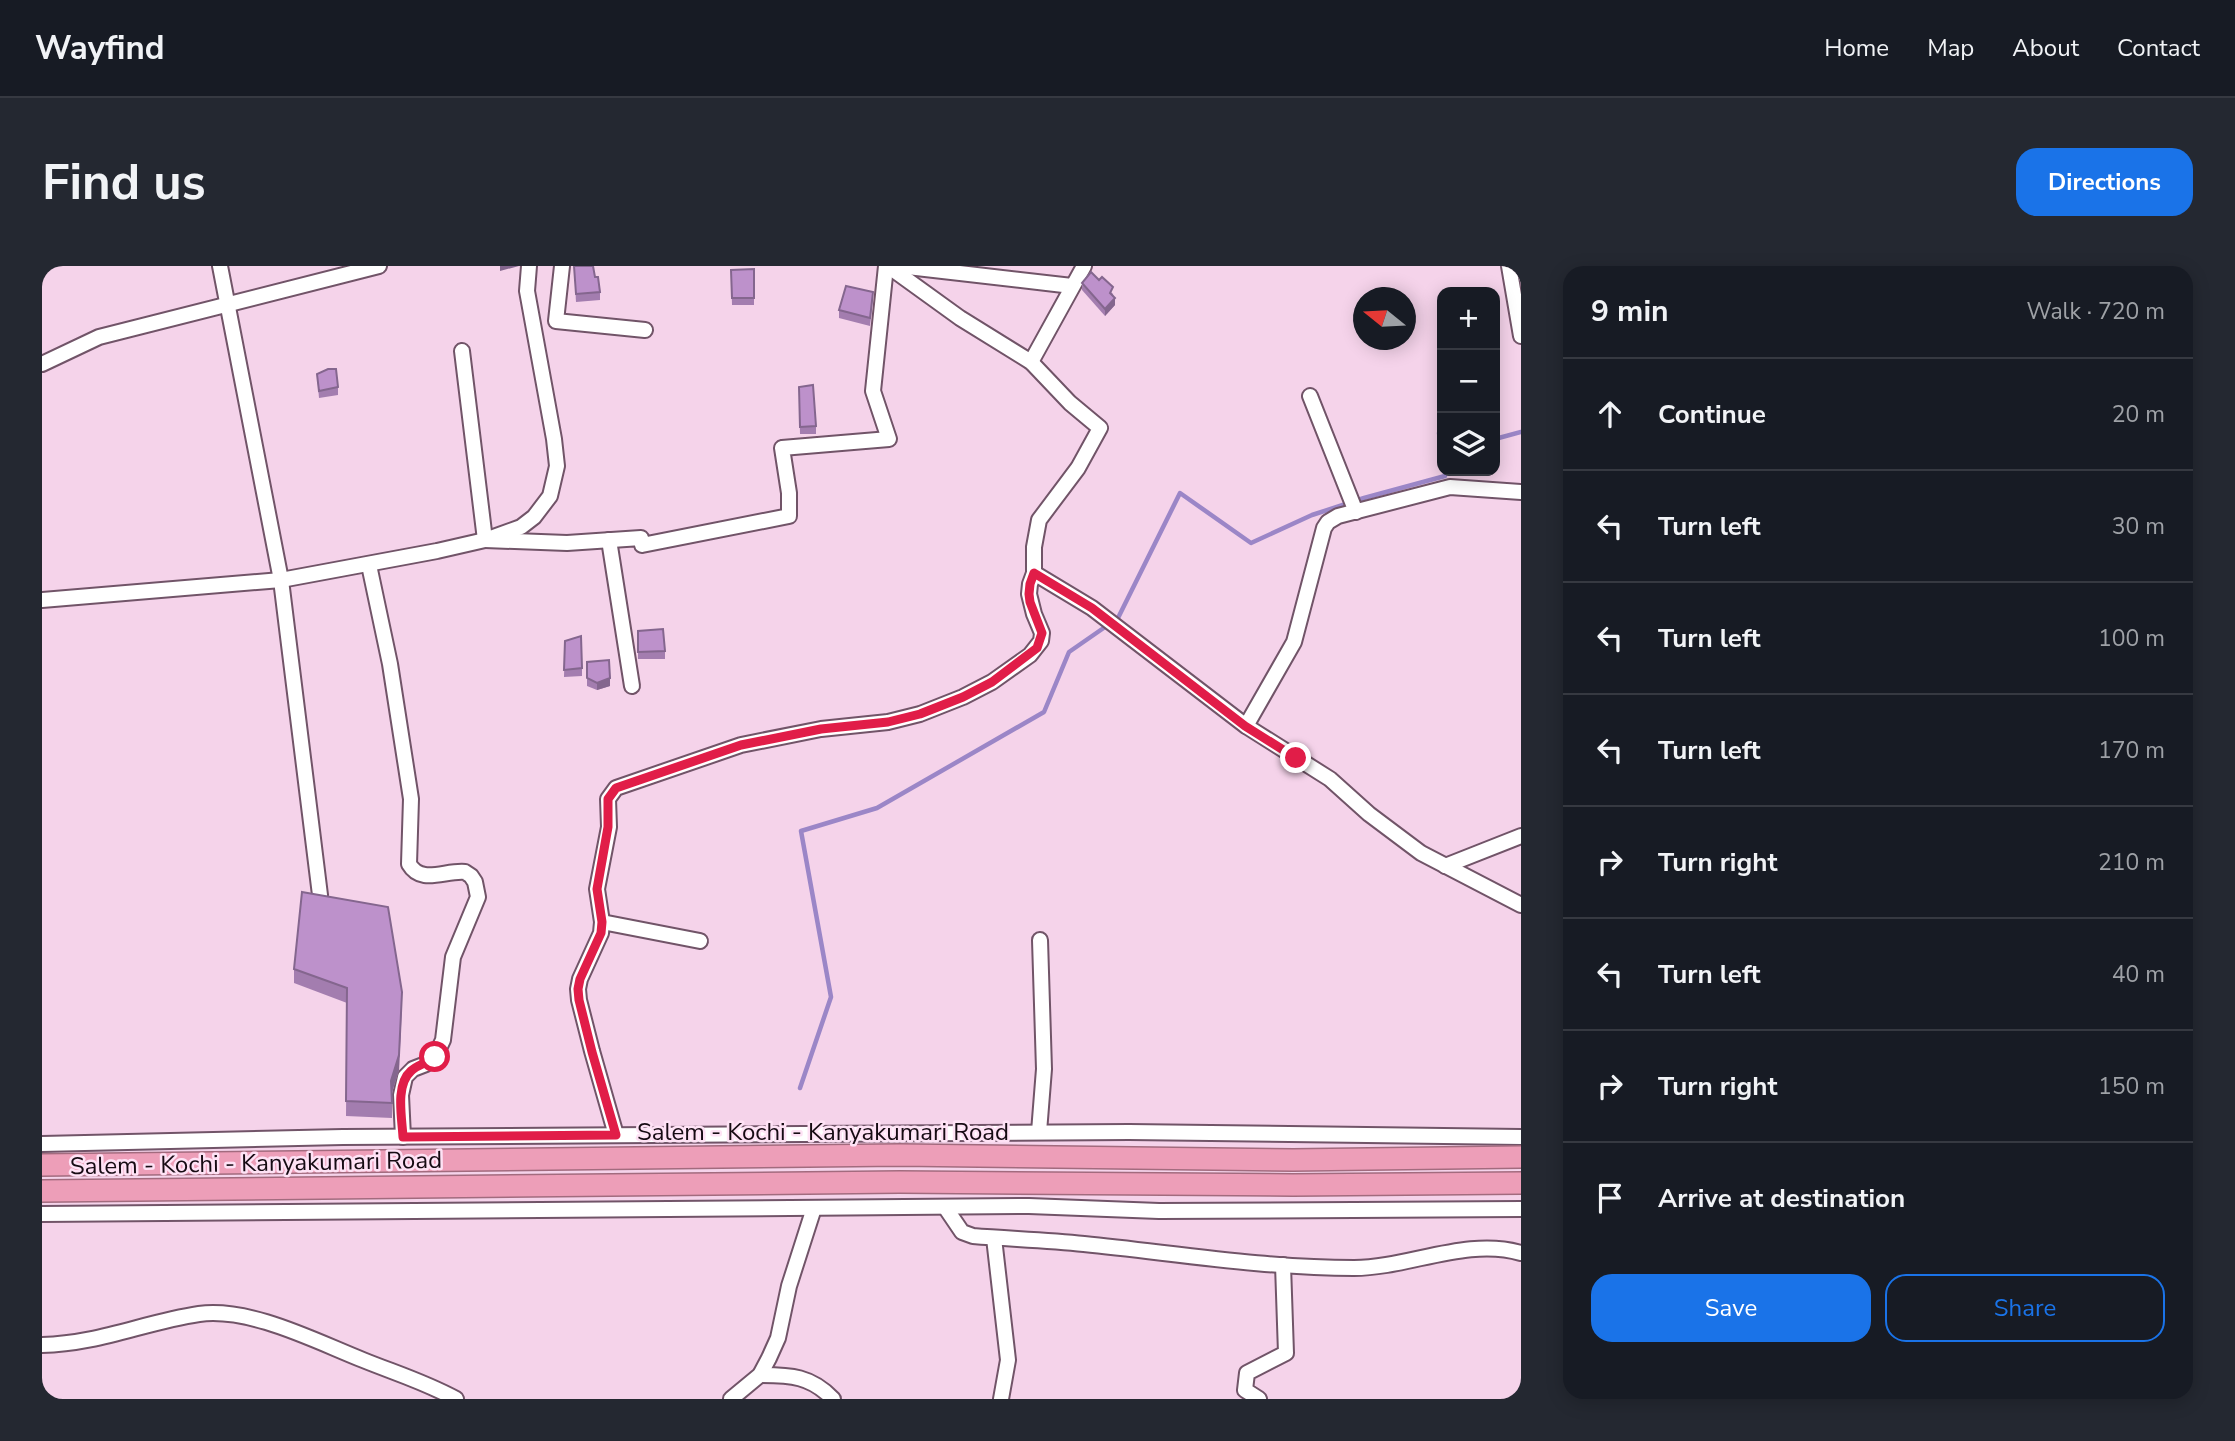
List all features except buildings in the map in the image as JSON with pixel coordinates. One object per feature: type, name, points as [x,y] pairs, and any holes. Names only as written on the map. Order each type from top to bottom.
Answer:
[{"type":"highway","name":"Salem - Kochi - Kanyakumari Road","points":[[42,1165],[900,1155],[1293,1160],[1521,1157]]},
{"type":"highway","name":"Salem - Kochi - Kanyakumari Road","points":[[42,1191],[900,1182],[1293,1185],[1521,1183]]},
{"type":"street","points":[[220,266],[281,580],[320,895]]},
{"type":"street","points":[[42,364],[99,337],[379,266]]},
{"type":"street","points":[[42,600],[281,580],[369,565],[485,540],[510,533],[534,517],[550,496],[556,466],[554,439],[527,292],[529,266]]},
{"type":"street","points":[[562,266],[556,321],[645,330]]},
{"type":"street","points":[[485,540],[567,543],[641,538],[642,545],[789,516],[789,493],[782,448],[889,439],[873,391],[887,266],[960,318],[1031,362],[1070,403],[1100,428],[1078,468],[1038,520],[1034,573],[1029,594],[1042,633],[1037,648],[992,682],[920,714],[888,722],[821,729],[741,745],[616,788],[608,799],[608,827],[597,889],[601,933],[580,979],[579,1000],[616,1135]]},
{"type":"street","points":[[899,266],[1072,286]]},
{"type":"street","points":[[1031,362],[1084,266]]},
{"type":"street","points":[[1508,266],[1521,336]]},
{"type":"street","points":[[462,351],[485,540]]},
{"type":"street","points":[[1310,396],[1356,512]]},
{"type":"street","points":[[1245,726],[1294,642],[1325,526],[1334,518],[1450,487],[1521,492]]},
{"type":"street","points":[[609,540],[632,686]]},
{"type":"street","points":[[369,565],[390,664],[411,799],[409,864],[419,876],[465,872],[475,882],[478,897],[453,957],[443,1040],[435,1057],[412,1069],[405,1077],[401,1095],[403,1137]]},
{"type":"street","points":[[1034,573],[1092,608],[1245,726],[1329,779],[1420,853],[1521,905]]},
{"type":"street","points":[[1445,866],[1521,836]]},
{"type":"street","points":[[602,922],[700,942]]},
{"type":"street","points":[[1039,1132],[1044,1069],[1040,940]]},
{"type":"street","points":[[42,1144],[403,1137],[1039,1132],[1521,1137]]},
{"type":"street","points":[[42,1214],[1029,1206],[1159,1211],[1521,1209]]},
{"type":"street","points":[[945,1207],[962,1232],[973,1236],[1283,1265],[1354,1268],[1383,1266],[1427,1256],[1487,1248],[1509,1249],[1521,1253]]},
{"type":"street","points":[[731,1399],[761,1375],[778,1338],[789,1286],[814,1208]]},
{"type":"street","points":[[994,1238],[1008,1360],[1001,1399]]},
{"type":"street","points":[[1259,1399],[1245,1390],[1247,1373],[1286,1353],[1283,1265]]},
{"type":"street","points":[[42,1345],[91,1341],[201,1314],[231,1314],[283,1329],[427,1383],[456,1399]]},
{"type":"street","points":[[761,1375],[785,1375],[804,1379],[822,1388],[833,1399]]},
{"type":"waterway","points":[[1500,438],[1521,432]]},
{"type":"waterway","points":[[800,1088],[831,997],[801,831],[877,808],[1044,712],[1069,652],[1118,618],[1180,493],[1251,543],[1312,515],[1445,476]]},
{"type":"route","points":[[435,1057],[412,1069],[405,1077],[401,1095],[403,1137],[616,1135],[592,1052],[578,989],[601,933],[597,889],[608,827],[608,799],[611,793],[616,788],[741,745],[821,729],[888,722],[920,714],[992,682],[1030,654],[1041,641],[1042,633],[1029,594],[1034,573],[1092,608],[1245,726],[1296,758]]}]
